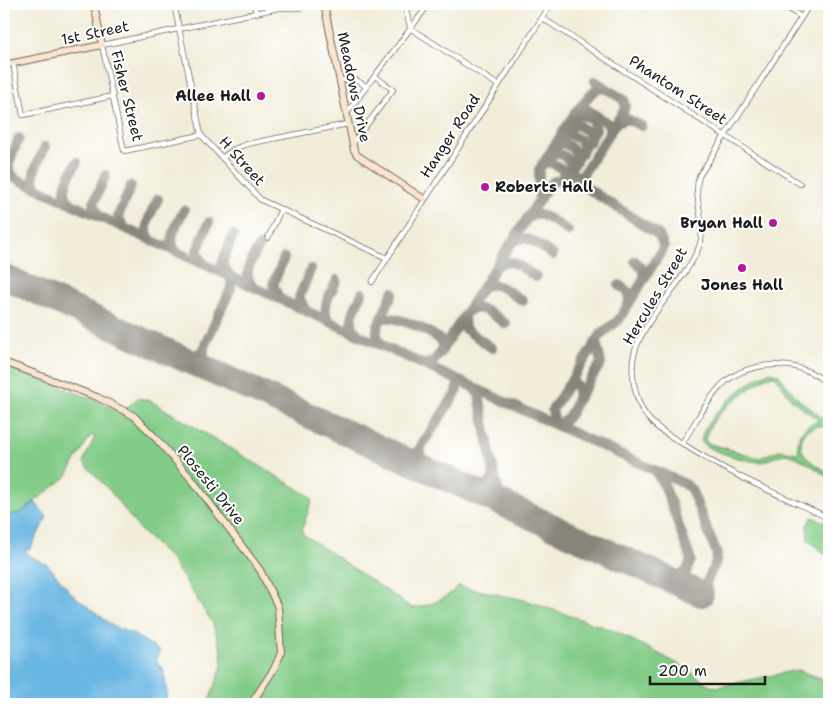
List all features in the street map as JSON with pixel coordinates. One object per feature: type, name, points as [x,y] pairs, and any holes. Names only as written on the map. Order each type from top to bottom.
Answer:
[{"type":"street","name":"Fisher Street","points":[[94,4],[124,151],[201,135]]},
{"type":"street","name":"H Street","points":[[174,4],[201,135],[261,200],[387,258]]},
{"type":"street","points":[[254,4],[256,13]]},
{"type":"street","name":"1st Street","points":[[4,65],[284,7],[302,8],[309,4]]},
{"type":"street","name":"Meadows Drive","points":[[324,4],[352,144],[357,156],[424,199]]},
{"type":"street","points":[[405,4],[410,28],[498,85]]},
{"type":"street","points":[[346,114],[429,4]]},
{"type":"street","name":"Hanger Road","points":[[372,282],[550,4]]},
{"type":"street","points":[[782,4],[801,17]]},
{"type":"street","name":"Hercules Street","points":[[810,4],[698,180],[702,229],[698,247],[640,339],[634,355],[633,372],[642,409],[657,427],[719,468],[829,518]]},
{"type":"street","name":"Phantom Street","points":[[542,18],[800,184]]},
{"type":"street","points":[[13,63],[23,115],[113,96]]},
{"type":"street","points":[[352,144],[393,90],[375,76]]},
{"type":"street","points":[[339,80],[356,80],[367,87]]},
{"type":"street","points":[[222,158],[234,149],[247,144],[348,124]]},
{"type":"street","points":[[268,238],[281,209]]},
{"type":"street","name":"Plosesti Drive","points":[[4,362],[97,397],[134,416],[193,481],[260,570],[278,607],[281,653],[274,669],[251,704]]},
{"type":"street","points":[[682,443],[718,390],[730,379],[741,373],[772,366],[798,367],[816,374],[829,387]]},
{"type":"green space","points":[[4,366],[93,399],[122,413],[137,398],[151,401],[310,496],[312,500],[302,530],[303,534],[412,608],[438,601],[449,595],[458,586],[525,600],[617,632],[684,667],[710,686],[717,687],[797,670],[829,681],[829,704],[208,704],[222,666],[221,650],[213,624],[171,559],[141,531],[110,491],[83,462],[95,437],[91,435],[66,477],[20,513],[4,517]]},
{"type":"green space","points":[[770,372],[778,374],[797,398],[829,423],[829,428],[823,426],[811,428],[801,441],[806,457],[829,473],[829,478],[805,462],[790,455],[786,454],[755,462],[721,453],[702,443],[702,435],[716,413],[739,391],[762,375]],"holes":[[[766,377],[776,377],[792,400],[819,421],[809,425],[801,432],[798,441],[799,453],[779,450],[760,458],[707,443],[705,439],[709,429],[722,411]]]},
{"type":"green space","points":[[812,517],[829,524],[829,557],[808,540],[807,525]]},
{"type":"water","points":[[35,502],[47,517],[30,549],[25,549],[28,555],[48,565],[72,594],[114,627],[133,634],[160,651],[156,660],[160,667],[163,667],[167,692],[165,704],[4,704],[4,517],[20,513]]},
{"type":"taxiway","points":[[423,364],[432,363],[438,356],[548,186],[554,181],[583,174],[623,112],[625,107],[624,100],[595,81]]},
{"type":"taxiway","points":[[539,198],[539,170],[577,110],[594,91],[602,88],[607,89]]},
{"type":"taxiway","points":[[585,108],[609,124],[609,133]]},
{"type":"taxiway","points":[[564,179],[596,129],[593,122],[587,117],[580,115],[572,118]]},
{"type":"taxiway","points":[[615,124],[627,119],[642,126]]},
{"type":"taxiway","points":[[566,127],[578,125],[588,132],[590,142]]},
{"type":"taxiway","points":[[560,137],[568,134],[579,139],[583,145],[582,153]]},
{"type":"taxiway","points":[[14,178],[8,166],[19,138]]},
{"type":"taxiway","points":[[553,147],[563,143],[569,146],[576,153],[576,162]]},
{"type":"taxiway","points":[[39,189],[35,184],[34,174],[45,147]]},
{"type":"taxiway","points":[[548,155],[557,153],[566,157],[571,164],[571,171]]},
{"type":"taxiway","points":[[71,203],[67,199],[65,188],[77,162]]},
{"type":"taxiway","points":[[542,164],[550,162],[562,169],[564,176],[561,179]]},
{"type":"taxiway","points":[[4,173],[685,484],[691,489],[717,554],[716,562],[701,594]]},
{"type":"taxiway","points":[[99,217],[93,204],[106,175]]},
{"type":"taxiway","points":[[555,423],[552,410],[602,333],[618,321],[664,247],[659,235],[570,177]]},
{"type":"taxiway","points":[[124,228],[118,216],[131,186]]},
{"type":"taxiway","points":[[152,241],[147,231],[147,225],[158,199]]},
{"type":"taxiway","points":[[177,252],[172,242],[172,237],[184,210]]},
{"type":"taxiway","points":[[528,218],[533,215],[543,216],[568,231]]},
{"type":"taxiway","points":[[203,263],[197,251],[209,222]]},
{"type":"taxiway","points":[[183,358],[193,357],[202,351],[231,288],[231,279],[222,263],[233,235]]},
{"type":"taxiway","points":[[513,242],[518,239],[529,240],[553,255]]},
{"type":"taxiway","points":[[253,286],[248,276],[248,271],[259,246]]},
{"type":"taxiway","points":[[279,298],[273,284],[284,258]]},
{"type":"taxiway","points":[[635,261],[644,270],[644,280]]},
{"type":"taxiway","points":[[498,265],[503,262],[513,263],[536,277]]},
{"type":"taxiway","points":[[305,309],[299,297],[311,269]]},
{"type":"taxiway","points":[[330,321],[327,316],[326,306],[337,280]]},
{"type":"taxiway","points":[[482,288],[487,285],[498,286],[523,301]]},
{"type":"taxiway","points":[[619,285],[628,292],[629,304]]},
{"type":"taxiway","points":[[381,319],[393,292]]},
{"type":"taxiway","points":[[357,333],[352,324],[352,318],[362,293]]},
{"type":"taxiway","points":[[467,312],[472,309],[482,309],[506,324]]},
{"type":"taxiway","points":[[464,317],[465,329],[492,348]]},
{"type":"taxiway","points":[[383,345],[378,339],[377,330],[381,319],[387,318],[404,321],[433,335],[443,344],[442,351]]},
{"type":"taxiway","points":[[578,399],[601,363],[596,342]]},
{"type":"taxiway","points":[[204,348],[204,359],[213,371]]},
{"type":"taxiway","points":[[403,458],[412,458],[418,451],[456,393],[458,383],[454,377]]},
{"type":"taxiway","points":[[558,425],[571,413],[576,402],[577,385],[570,383]]},
{"type":"taxiway","points":[[470,489],[486,486],[493,478],[494,473],[479,395],[472,386]]},
{"type":"taxiway","points":[[421,448],[420,455],[427,469]]},
{"type":"taxiway","points":[[655,471],[665,487],[691,560],[686,572],[674,578],[666,578]]},
{"type":"taxiway","points":[[494,474],[499,492],[511,508]]},
{"type":"runway","points":[[4,277],[701,594]]},
{"type":"place","name":"Allee Hall","points":[[261,96]]},
{"type":"place","name":"Roberts Hall","points":[[485,187]]},
{"type":"place","name":"Bryan Hall","points":[[773,223]]},
{"type":"place","name":"Jones Hall","points":[[742,268]]}]
